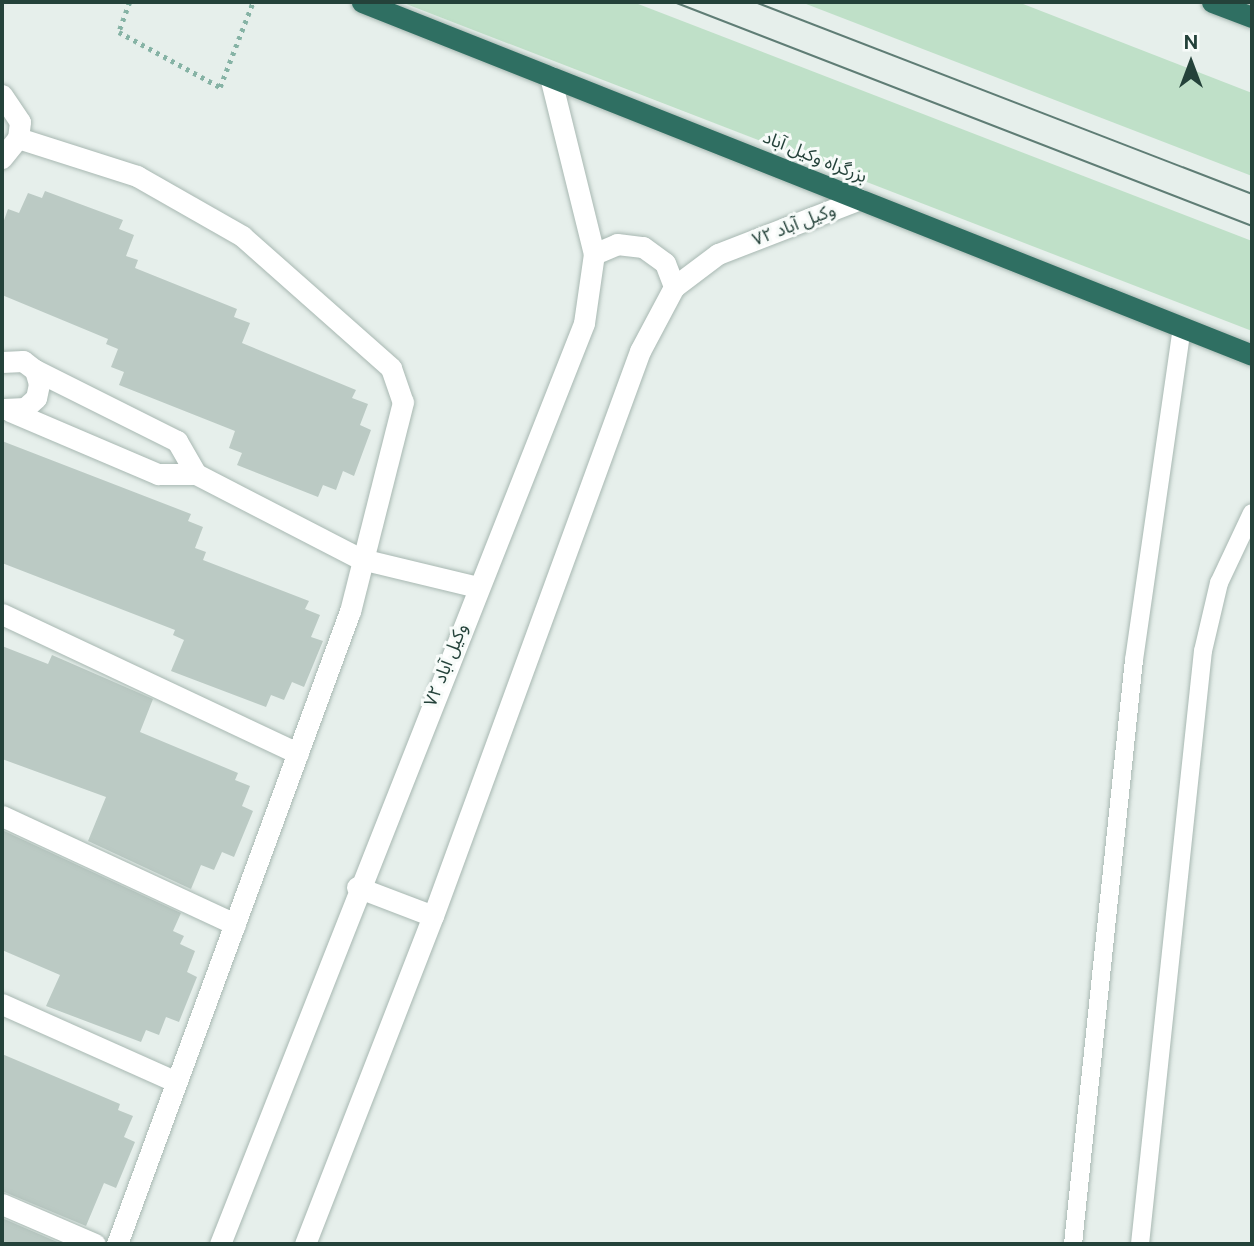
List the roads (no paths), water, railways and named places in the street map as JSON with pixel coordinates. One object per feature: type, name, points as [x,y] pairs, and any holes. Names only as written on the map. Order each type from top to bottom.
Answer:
[{"type":"highway","name":"بزرگراه وکیل آباد","points":[[362,2],[1252,355]]},
{"type":"highway","points":[[1212,2],[1252,17]]},
{"type":"street","name":"۷۲ وکیل آباد","points":[[220,1244],[357,887],[584,323],[594,254],[550,76]]},
{"type":"street","points":[[2,95],[20,122],[18,138],[2,158]]},
{"type":"street","points":[[18,138],[137,176],[242,236],[391,368],[403,402],[361,559],[350,611],[117,1244]]},
{"type":"street","name":"۷۲ وکیل آباد","points":[[305,1244],[433,916],[640,351],[674,287],[718,254],[860,199]]},
{"type":"street","points":[[594,254],[617,244],[643,247],[665,263],[674,287]]},
{"type":"street","points":[[2,362],[23,361],[35,370],[177,441],[196,474]]},
{"type":"street","points":[[6,410],[25,408],[36,398],[39,384],[35,370]]},
{"type":"street","points":[[6,410],[158,474],[196,474],[361,559],[478,587]]},
{"type":"street","points":[[2,614],[298,754]]},
{"type":"street","points":[[2,816],[235,924]]},
{"type":"street","points":[[357,887],[433,916]]},
{"type":"street","points":[[2,1004],[176,1082]]},
{"type":"street","points":[[2,1204],[95,1244]]},
{"type":"lane","points":[[1073,1244],[1134,660],[1182,327]]},
{"type":"lane","points":[[1140,1244],[1203,651],[1219,583],[1252,513]]},
{"type":"tram line","points":[[674,2],[1252,226]]},
{"type":"tram line","points":[[755,2],[1252,194]]}]
